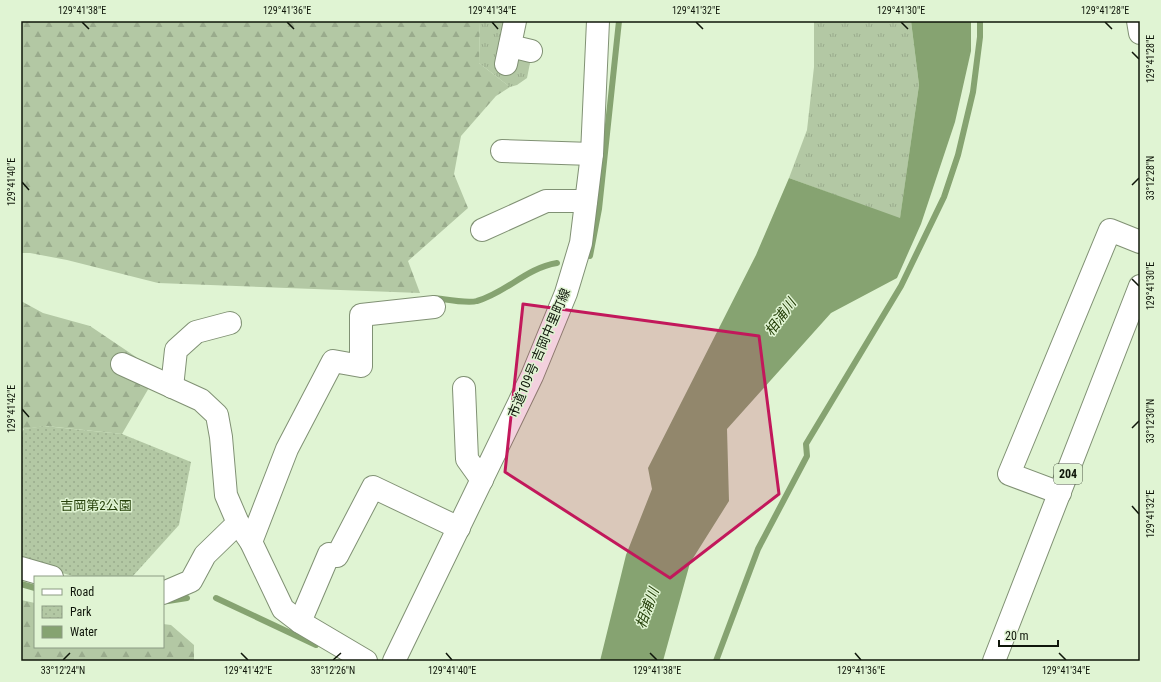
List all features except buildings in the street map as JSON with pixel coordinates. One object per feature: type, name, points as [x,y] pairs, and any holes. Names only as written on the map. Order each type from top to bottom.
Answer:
[{"type":"main road","points":[[515,21],[516,53]]},
{"type":"main road","name":"市道109号 吉岡中里町線","points":[[394,661],[532,376],[566,293],[581,243],[592,154],[598,21]]},
{"type":"main road","points":[[1138,21],[1140,33]]},
{"type":"main road","points":[[502,151],[592,154]]},
{"type":"main road","points":[[482,230],[546,201],[586,201]]},
{"type":"main road","points":[[1060,493],[1009,474],[1110,230],[1140,242]]},
{"type":"main road","name":"204","points":[[994,661],[1140,286]]},
{"type":"main road","points":[[251,542],[287,450],[333,361],[361,366],[361,315],[434,307]]},
{"type":"main road","points":[[172,387],[176,350],[196,332],[230,323]]},
{"type":"main road","points":[[122,364],[201,400],[217,415],[221,437],[226,495],[238,523],[251,542],[283,609],[300,622],[366,661]]},
{"type":"main road","points":[[464,388],[467,459],[482,480]]},
{"type":"main road","points":[[300,622],[329,554],[337,556],[373,487],[459,528]]},
{"type":"main road","points":[[164,593],[191,581],[205,555],[238,523]]},
{"type":"main road","points":[[21,568],[49,576]]},
{"type":"highlighted area","points":[[523,304],[759,336],[779,494],[670,578],[505,472]]},
{"type":"green space","points":[[21,21],[480,21],[479,63],[510,87],[496,96],[461,136],[454,174],[468,208],[408,261],[420,293],[158,283],[67,260],[30,253],[21,253]]},
{"type":"green space","points":[[480,21],[508,21],[515,59],[531,58],[527,78],[517,85],[510,87],[479,63]]},
{"type":"green space","points":[[814,21],[911,21],[919,85],[900,219],[789,178],[807,130],[814,67]]},
{"type":"green space","points":[[21,301],[43,313],[90,326],[136,357],[150,386],[122,434],[46,426],[24,429],[21,427]]},
{"type":"green space","name":"吉岡第2公園","points":[[44,426],[122,434],[191,462],[179,525],[133,576],[73,576],[21,561],[21,434],[24,429]]},
{"type":"green space","points":[[21,600],[34,603],[34,648],[164,648],[164,624],[171,625],[194,645],[194,661],[21,661]]},
{"type":"water","name":"相浦川","points":[[911,21],[971,21],[971,51],[955,122],[921,224],[897,278],[831,313],[727,429],[729,501],[690,563],[663,661],[600,661],[626,555],[652,489],[648,468],[756,255],[789,178],[900,218],[919,85]]},
{"type":"waterway","points":[[590,256],[599,209],[619,21]]},
{"type":"waterway","points":[[716,661],[758,549],[807,456],[806,444],[901,286],[944,197],[958,155],[973,92],[980,37],[980,21]]},
{"type":"waterway","points":[[434,298],[462,302],[477,301],[497,292],[536,270],[557,263]]},
{"type":"waterway","points":[[21,584],[34,588]]},
{"type":"waterway","points":[[168,601],[187,598]]},
{"type":"waterway","points":[[216,598],[316,645]]}]
